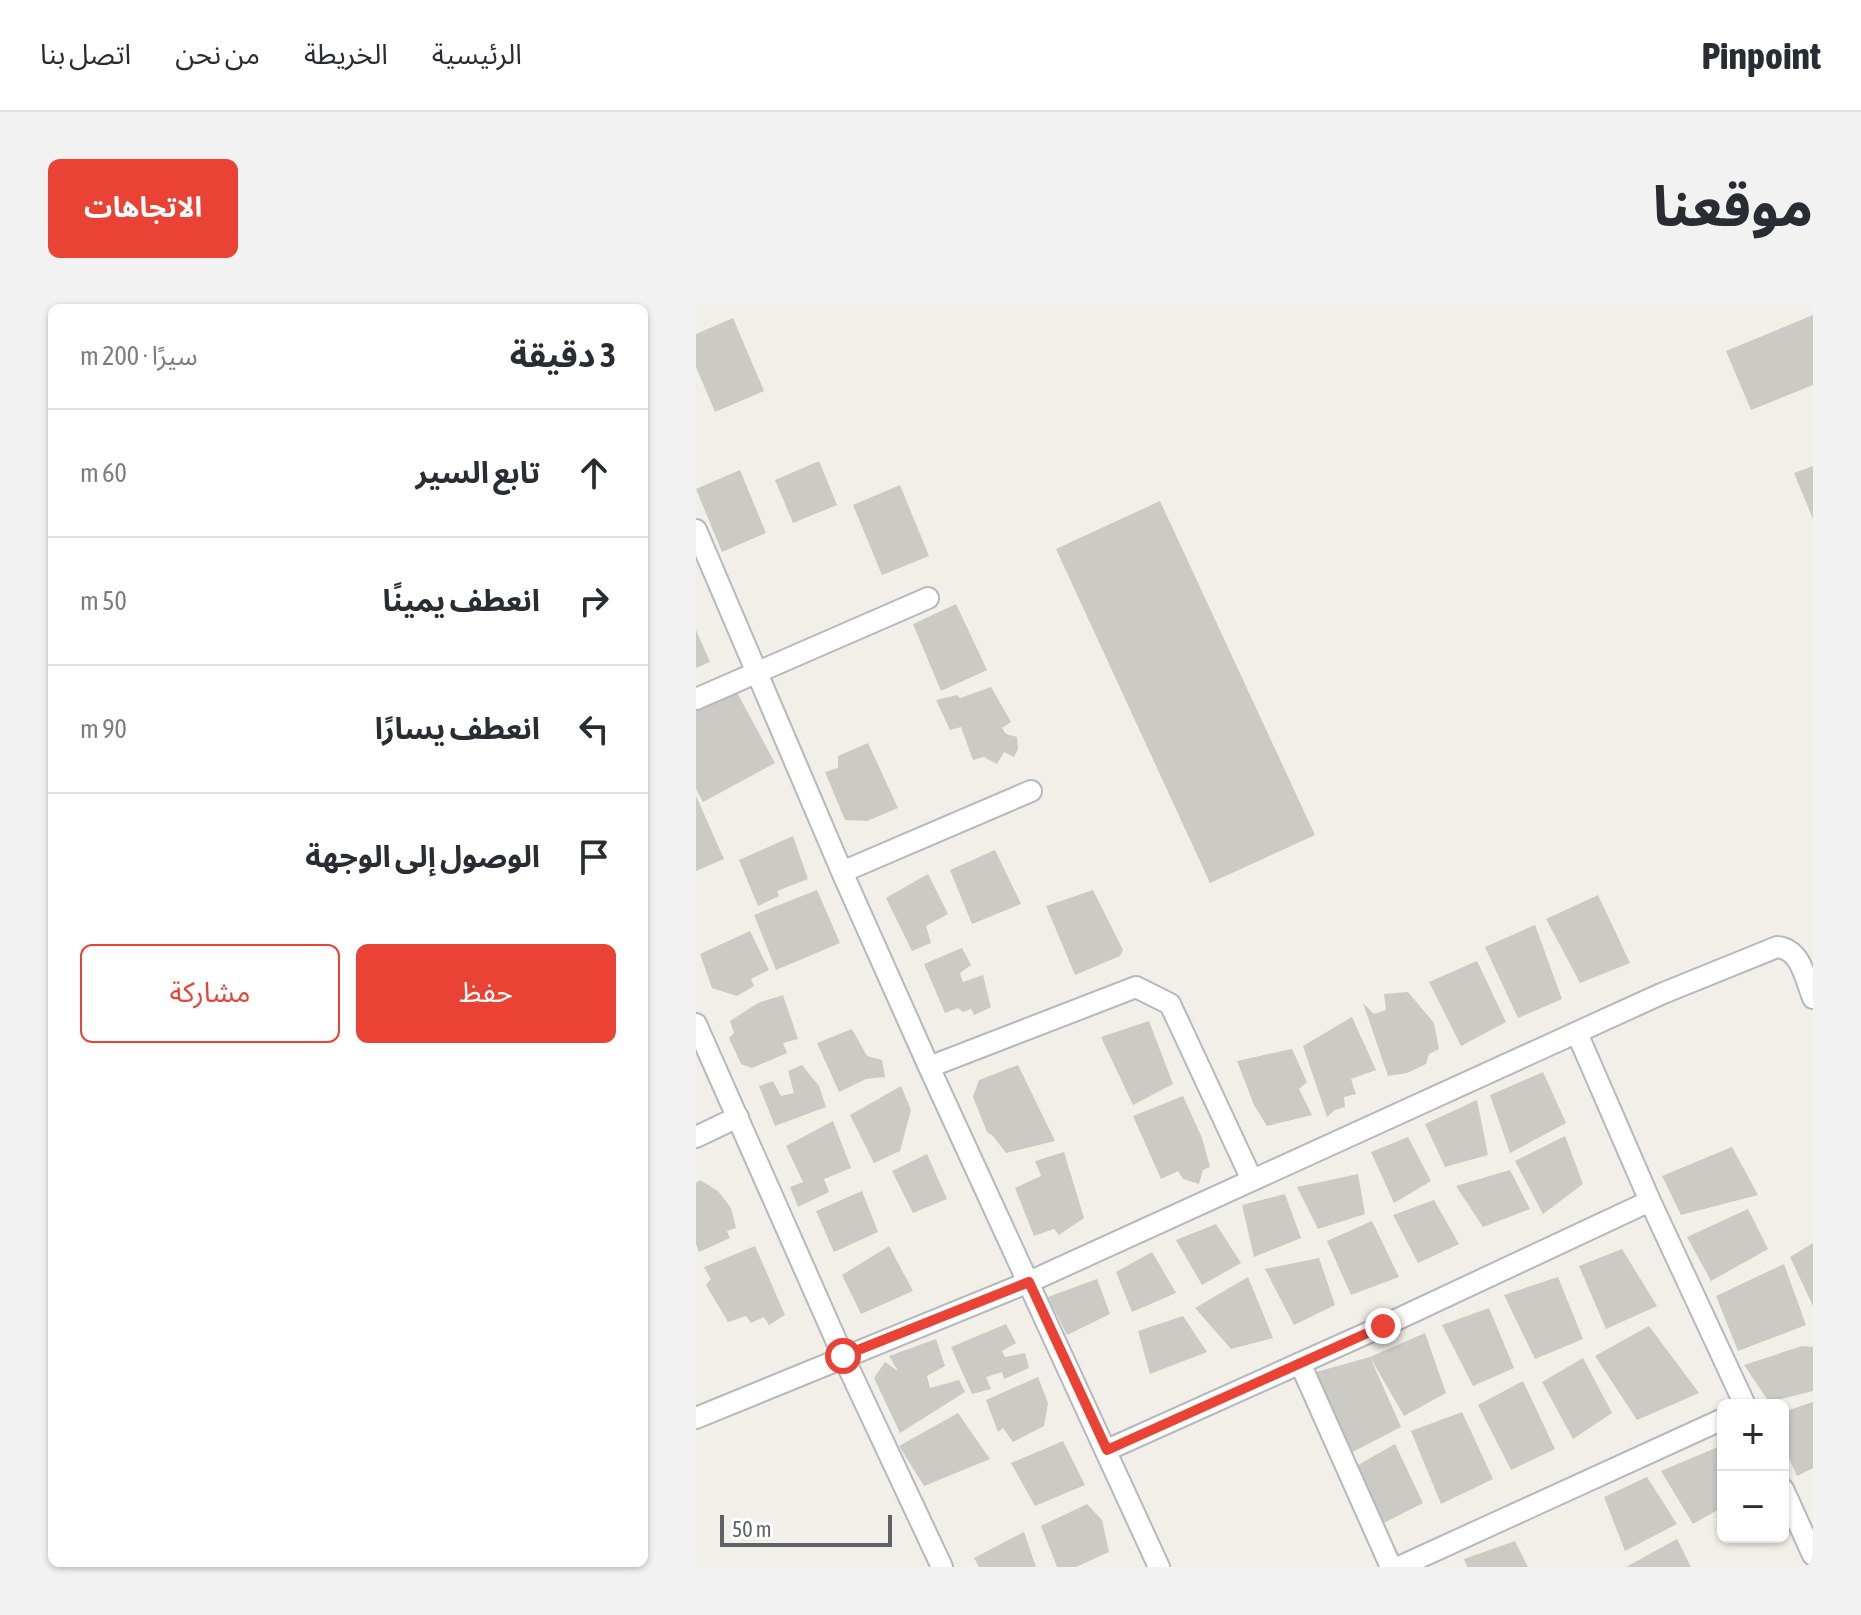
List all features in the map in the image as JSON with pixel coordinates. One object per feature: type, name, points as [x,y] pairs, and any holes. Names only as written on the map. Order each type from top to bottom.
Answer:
[{"type":"street","points":[[696,530],[929,1067],[1159,1567]]},
{"type":"street","points":[[696,699],[928,598]]},
{"type":"street","points":[[842,872],[1031,791]]},
{"type":"street","points":[[696,1418],[1029,1282],[1661,994],[1777,947],[1795,954],[1813,998]]},
{"type":"street","points":[[929,1067],[1136,987],[1170,1004],[1252,1180]]},
{"type":"street","points":[[696,1024],[843,1356],[942,1567]]},
{"type":"street","points":[[1577,1033],[1650,1201],[1742,1399]]},
{"type":"street","points":[[696,1137],[738,1117]]},
{"type":"street","points":[[1107,1450],[1650,1201]]},
{"type":"street","points":[[1300,1363],[1391,1567]]},
{"type":"street","points":[[1399,1567],[1717,1422]]},
{"type":"street","points":[[1789,1502],[1813,1555]]},
{"type":"building","points":[[1813,315],[1813,385],[1751,410],[1726,351]]},
{"type":"building","points":[[733,318],[764,391],[715,412],[696,367],[696,334]]},
{"type":"building","points":[[819,461],[837,505],[793,523],[775,480]]},
{"type":"building","points":[[1813,466],[1813,519],[1794,473]]},
{"type":"building","points":[[740,470],[766,533],[722,552],[696,489]]},
{"type":"building","points":[[900,485],[929,556],[882,575],[853,505]]},
{"type":"building","points":[[1160,501],[1315,835],[1210,883],[1056,549]]},
{"type":"building","points":[[956,604],[987,670],[941,691],[913,624]]},
{"type":"building","points":[[696,630],[710,662],[696,668]]},
{"type":"building","points":[[734,687],[775,763],[703,802],[696,789],[696,707]]},
{"type":"building","points":[[991,687],[1011,722],[1002,728],[1006,734],[1017,737],[1018,749],[1014,757],[1004,752],[997,764],[984,757],[973,760],[961,727],[950,730],[936,700],[957,695],[960,698]]},
{"type":"building","points":[[868,743],[898,808],[867,821],[845,820],[825,772],[838,768],[838,756]]},
{"type":"building","points":[[696,796],[724,859],[696,871]]},
{"type":"building","points":[[793,836],[808,879],[777,891],[779,896],[758,906],[739,860]]},
{"type":"building","points":[[995,850],[1021,904],[972,924],[950,870]]},
{"type":"building","points":[[928,874],[948,914],[926,926],[931,943],[912,951],[886,898]]},
{"type":"building","points":[[817,890],[840,943],[776,970],[754,915]]},
{"type":"building","points":[[1093,890],[1123,950],[1120,956],[1075,975],[1046,906]]},
{"type":"building","points":[[1598,895],[1630,963],[1580,983],[1546,919]]},
{"type":"building","points":[[1535,925],[1562,999],[1518,1018],[1485,947]]},
{"type":"building","points":[[750,931],[769,970],[751,979],[754,986],[737,996],[712,988],[700,954]]},
{"type":"building","points":[[962,948],[971,965],[960,973],[963,982],[983,975],[991,1007],[974,1015],[971,1009],[963,1012],[958,1008],[945,1013],[924,964]]},
{"type":"building","points":[[1477,961],[1506,1022],[1461,1046],[1429,982]]},
{"type":"building","points":[[1408,992],[1434,1023],[1439,1049],[1429,1054],[1426,1064],[1407,1073],[1388,1076],[1363,1003],[1374,1014],[1386,1010],[1384,994]]},
{"type":"building","points":[[783,995],[798,1039],[783,1043],[787,1053],[752,1068],[741,1064],[729,1038],[734,1033],[730,1021],[758,1003]]},
{"type":"building","points":[[1352,1017],[1376,1070],[1351,1079],[1356,1094],[1344,1097],[1345,1107],[1327,1117],[1303,1046]]},
{"type":"building","points":[[1149,1021],[1173,1084],[1133,1105],[1101,1037]]},
{"type":"building","points":[[852,1029],[867,1056],[882,1060],[885,1077],[866,1079],[839,1092],[817,1043]]},
{"type":"building","points":[[1292,1049],[1307,1082],[1299,1089],[1312,1115],[1267,1126],[1254,1105],[1237,1061]]},
{"type":"building","points":[[802,1065],[819,1086],[826,1107],[775,1126],[759,1086],[773,1081],[781,1096],[794,1093],[788,1071]]},
{"type":"building","points":[[1018,1065],[1055,1141],[1006,1153],[987,1132],[973,1097],[979,1080]]},
{"type":"building","points":[[1543,1072],[1566,1123],[1510,1153],[1490,1095]]},
{"type":"building","points":[[901,1086],[911,1110],[900,1151],[874,1163],[850,1115]]},
{"type":"building","points":[[1183,1096],[1202,1138],[1210,1167],[1203,1170],[1199,1184],[1183,1179],[1178,1171],[1161,1179],[1133,1116]]},
{"type":"building","points":[[1477,1100],[1488,1155],[1445,1167],[1425,1124]]},
{"type":"building","points":[[833,1121],[851,1168],[824,1179],[829,1192],[798,1207],[790,1187],[803,1182],[786,1146]]},
{"type":"building","points":[[1565,1136],[1583,1184],[1543,1214],[1515,1161]]},
{"type":"building","points":[[1408,1137],[1431,1181],[1394,1203],[1371,1152]]},
{"type":"building","points":[[1732,1147],[1758,1195],[1681,1215],[1662,1176]]},
{"type":"building","points":[[1064,1152],[1084,1218],[1059,1235],[1054,1229],[1034,1236],[1015,1188],[1041,1176],[1035,1161]]},
{"type":"building","points":[[927,1154],[947,1199],[913,1213],[892,1171]]},
{"type":"building","points":[[1510,1170],[1530,1209],[1483,1227],[1456,1186]]},
{"type":"building","points":[[1358,1174],[1365,1214],[1318,1229],[1297,1187]]},
{"type":"building","points":[[700,1180],[718,1191],[731,1208],[736,1228],[727,1231],[730,1238],[699,1252],[696,1244],[696,1183]]},
{"type":"building","points":[[862,1191],[878,1232],[834,1252],[816,1211]]},
{"type":"building","points":[[1285,1194],[1301,1238],[1254,1257],[1242,1205]]},
{"type":"building","points":[[1434,1200],[1459,1244],[1418,1263],[1393,1215]]},
{"type":"building","points":[[1748,1209],[1768,1249],[1711,1281],[1687,1237]]},
{"type":"building","points":[[1372,1221],[1399,1277],[1351,1295],[1327,1241]]},
{"type":"building","points":[[1216,1224],[1241,1263],[1202,1285],[1176,1240]]},
{"type":"building","points":[[1813,1243],[1813,1306],[1790,1257]]},
{"type":"building","points":[[755,1246],[785,1315],[769,1325],[764,1317],[751,1323],[746,1316],[728,1322],[706,1285],[711,1279],[704,1267]]},
{"type":"building","points":[[889,1246],[913,1291],[861,1314],[842,1275]]},
{"type":"building","points":[[1622,1249],[1657,1306],[1606,1329],[1579,1266]]},
{"type":"building","points":[[1152,1252],[1176,1293],[1132,1312],[1116,1272]]},
{"type":"building","points":[[1319,1258],[1335,1305],[1294,1325],[1265,1269]]},
{"type":"building","points":[[1784,1264],[1806,1325],[1738,1351],[1716,1296]]},
{"type":"building","points":[[1248,1277],[1273,1338],[1231,1349],[1195,1308]]},
{"type":"building","points":[[1558,1277],[1583,1339],[1535,1359],[1504,1295]]},
{"type":"building","points":[[1097,1279],[1110,1314],[1067,1335],[1048,1297]]},
{"type":"building","points":[[1489,1308],[1514,1368],[1473,1386],[1442,1325]]},
{"type":"building","points":[[1183,1316],[1207,1352],[1150,1374],[1138,1331]]},
{"type":"building","points":[[1006,1324],[1016,1343],[1002,1351],[1005,1357],[1025,1353],[1029,1368],[1004,1379],[1002,1372],[986,1377],[991,1389],[972,1394],[951,1347]]},
{"type":"building","points":[[1649,1326],[1699,1393],[1637,1420],[1595,1356]]},
{"type":"building","points":[[1425,1333],[1446,1393],[1404,1416],[1370,1357]]},
{"type":"building","points":[[936,1339],[945,1366],[927,1376],[930,1388],[959,1380],[965,1392],[900,1433],[874,1378],[885,1362],[898,1371],[889,1356]]},
{"type":"building","points":[[1802,1346],[1813,1347],[1813,1391],[1781,1399],[1767,1399],[1744,1365]]},
{"type":"building","points":[[1370,1357],[1401,1427],[1345,1456],[1309,1374]]},
{"type":"building","points":[[1583,1358],[1612,1413],[1573,1439],[1542,1382]]},
{"type":"building","points":[[1038,1377],[1048,1403],[1044,1426],[1013,1442],[1003,1428],[998,1432],[986,1400]]},
{"type":"building","points":[[1523,1381],[1555,1449],[1511,1470],[1478,1405]]},
{"type":"building","points":[[1813,1402],[1813,1468],[1797,1476],[1789,1458],[1789,1410]]},
{"type":"building","points":[[1462,1412],[1493,1479],[1441,1504],[1411,1431]]},
{"type":"building","points":[[958,1413],[990,1459],[924,1486],[899,1446]]},
{"type":"building","points":[[1063,1441],[1085,1485],[1035,1506],[1011,1463]]},
{"type":"building","points":[[1395,1444],[1423,1503],[1380,1525],[1351,1469]]},
{"type":"building","points":[[1717,1447],[1717,1510],[1693,1524],[1661,1471]]},
{"type":"building","points":[[1647,1477],[1677,1524],[1625,1551],[1604,1497]]},
{"type":"building","points":[[1087,1504],[1102,1520],[1109,1552],[1076,1567],[1057,1567],[1041,1526]]},
{"type":"building","points":[[1024,1532],[1036,1567],[979,1567],[974,1558]]},
{"type":"building","points":[[1677,1539],[1691,1567],[1626,1567]]},
{"type":"building","points":[[1515,1541],[1528,1567],[1467,1567],[1464,1559]]},
{"type":"route","points":[[843,1356],[1029,1282],[1107,1450],[1383,1326]]}]
